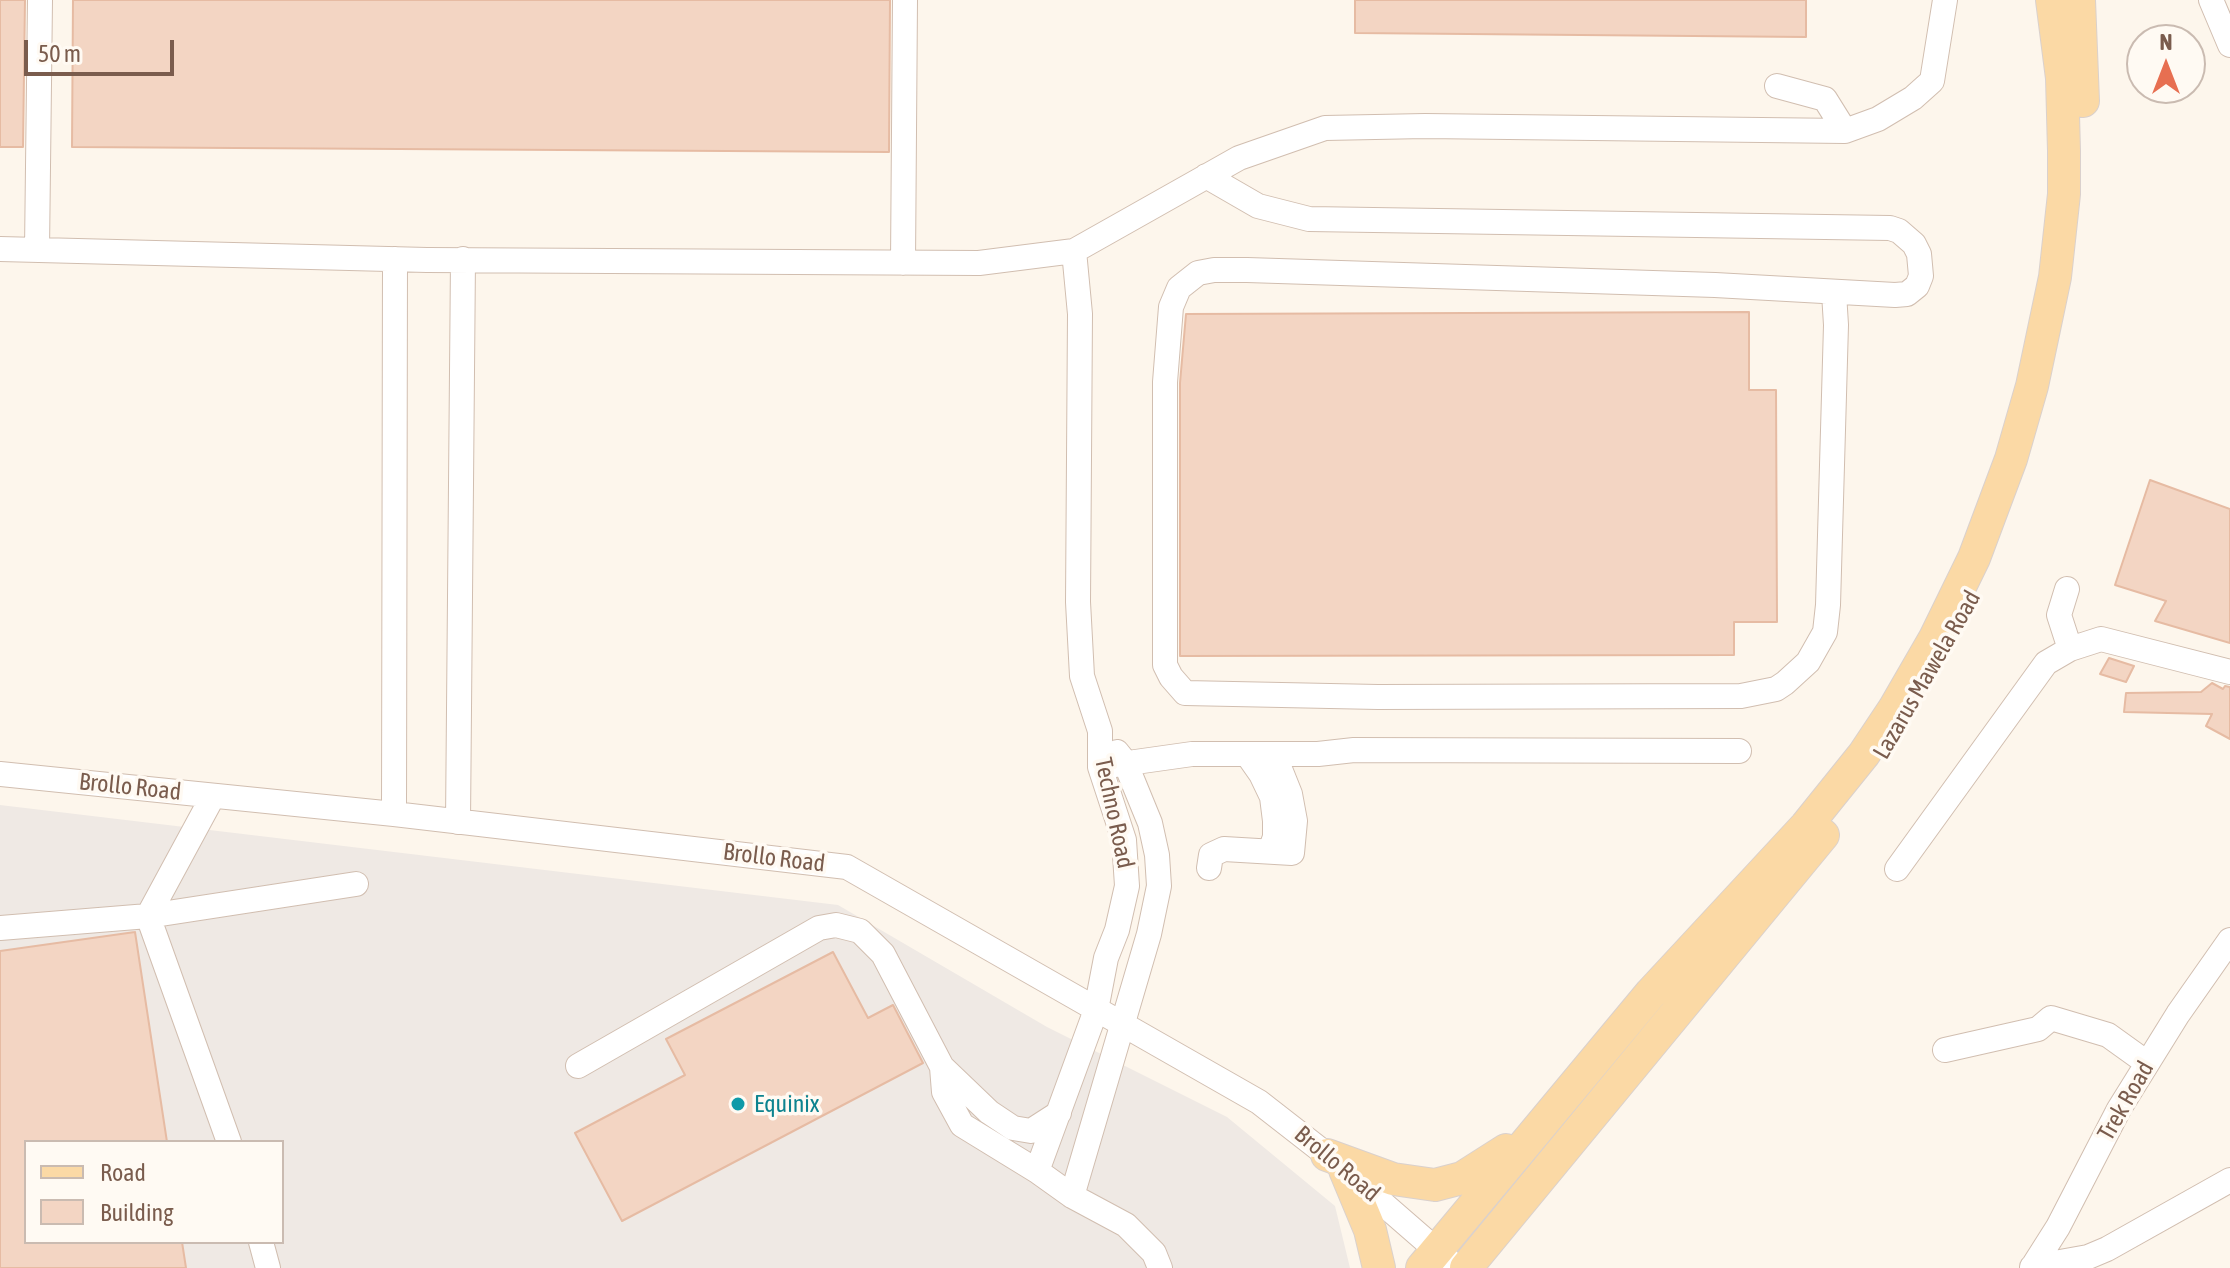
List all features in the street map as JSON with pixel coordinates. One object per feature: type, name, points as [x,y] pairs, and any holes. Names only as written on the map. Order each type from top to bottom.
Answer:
[{"type":"main road","name":"Lazarus Mawela Road","points":[[1438,1262],[1546,1116],[1651,993],[1806,826],[1864,754],[1935,638],[1974,558],[2023,418],[2055,277],[2064,194],[2064,151],[2062,78],[2052,0]]},
{"type":"main road","name":"Lazarus Mawela Road","points":[[1466,1268],[1834,821],[1913,710],[1971,604],[2004,527],[2049,386],[2073,269],[2079,211],[2084,90],[2079,0]]},
{"type":"main road","points":[[1336,1162],[1404,1181],[1435,1185],[1449,1183],[1489,1163],[1546,1116]]},
{"type":"main road","points":[[1336,1162],[1370,1230],[1379,1268]]},
{"type":"street","points":[[37,250],[40,0]]},
{"type":"street","points":[[903,263],[905,0]]},
{"type":"street","points":[[0,249],[395,259],[903,263],[979,263],[1074,251],[1239,158],[1325,128],[1425,126],[1845,131],[1878,119],[1913,98],[1932,81],[1945,0]]},
{"type":"street","points":[[2211,0],[2230,45]]},
{"type":"street","points":[[1777,86],[1825,99],[1845,131]]},
{"type":"street","points":[[1206,176],[1258,206],[1309,219],[1868,226],[1899,231],[1914,244],[1919,254],[1921,276],[1917,286],[1907,294],[1247,270],[1214,270],[1187,279],[1179,288],[1171,307],[1165,382],[1165,665],[1185,693],[1741,696],[1776,689],[1800,672],[1825,632],[1836,325],[1834,293]]},
{"type":"street","points":[[1074,251],[1080,314],[1079,636],[1082,676],[1100,731]]},
{"type":"street","points":[[394,814],[395,259]]},
{"type":"street","points":[[458,822],[463,259]]},
{"type":"street","points":[[2067,589],[2059,615],[2070,649]]},
{"type":"street","points":[[1897,869],[2046,663],[2070,649],[2101,639],[2230,672]]},
{"type":"street","name":"Techno Road","points":[[1072,1196],[1149,934],[1159,886],[1157,855],[1150,823],[1125,762],[1100,731]]},
{"type":"street","name":"Techno Road","points":[[1037,1171],[1096,1010],[1106,958],[1117,930],[1127,886],[1124,840],[1100,767],[1100,731]]},
{"type":"street","points":[[1100,767],[1192,754],[1318,754],[1354,750],[1739,751]]},
{"type":"street","points":[[1247,754],[1272,797],[1275,837],[1281,852]]},
{"type":"street","points":[[1274,754],[1295,821],[1281,852]]},
{"type":"street","name":"Brollo Road","points":[[0,774],[394,814],[847,867],[1259,1102],[1336,1162],[1438,1262]]},
{"type":"street","points":[[213,796],[148,916],[228,1140]]},
{"type":"street","points":[[1209,868],[1211,855],[1224,849],[1281,852]]},
{"type":"street","points":[[0,928],[148,916],[356,884]]},
{"type":"street","points":[[578,1066],[819,928],[836,925],[860,931],[883,954],[942,1067],[989,1112],[1013,1128],[1031,1131],[1059,1113]]},
{"type":"street","name":"Trek Road","points":[[2032,1268],[2058,1227],[2119,1109],[2178,1014],[2230,940]]},
{"type":"street","points":[[1945,1050],[2038,1029],[2051,1018],[2108,1035],[2147,1063]]},
{"type":"street","points":[[942,1067],[944,1092],[962,1125],[1072,1196],[1126,1225],[1154,1253],[1160,1268]]},
{"type":"street","points":[[2032,1268],[2088,1257],[2107,1249],[2230,1180]]},
{"type":"street","points":[[262,1244],[268,1268]]},
{"type":"shaded area","points":[[0,805],[838,905],[1047,1027],[1227,1117],[1335,1206],[1350,1268],[0,1268]]},
{"type":"building","points":[[0,0],[25,0],[23,147],[0,147]]},
{"type":"building","points":[[73,0],[890,0],[889,152],[72,147]]},
{"type":"building","points":[[1355,0],[1806,0],[1806,37],[1355,33]]},
{"type":"building","points":[[1749,312],[1749,390],[1776,390],[1777,622],[1734,622],[1734,655],[1180,656],[1180,383],[1186,314]]},
{"type":"building","points":[[2150,480],[2230,509],[2230,643],[2155,621],[2166,601],[2115,585]]},
{"type":"building","points":[[2109,658],[2134,666],[2126,682],[2100,674]]},
{"type":"building","points":[[2212,683],[2223,689],[2230,687],[2230,739],[2206,726],[2212,714],[2124,712],[2126,693],[2201,692]]},
{"type":"building","points":[[135,932],[167,1140],[24,1140],[24,1244],[182,1244],[186,1268],[0,1268],[0,951]]},
{"type":"building","name":"Equinix","points":[[833,952],[868,1018],[893,1005],[923,1063],[622,1221],[575,1133],[685,1075],[666,1039]]},
{"type":"place","name":"Equinix","points":[[738,1104]]}]
